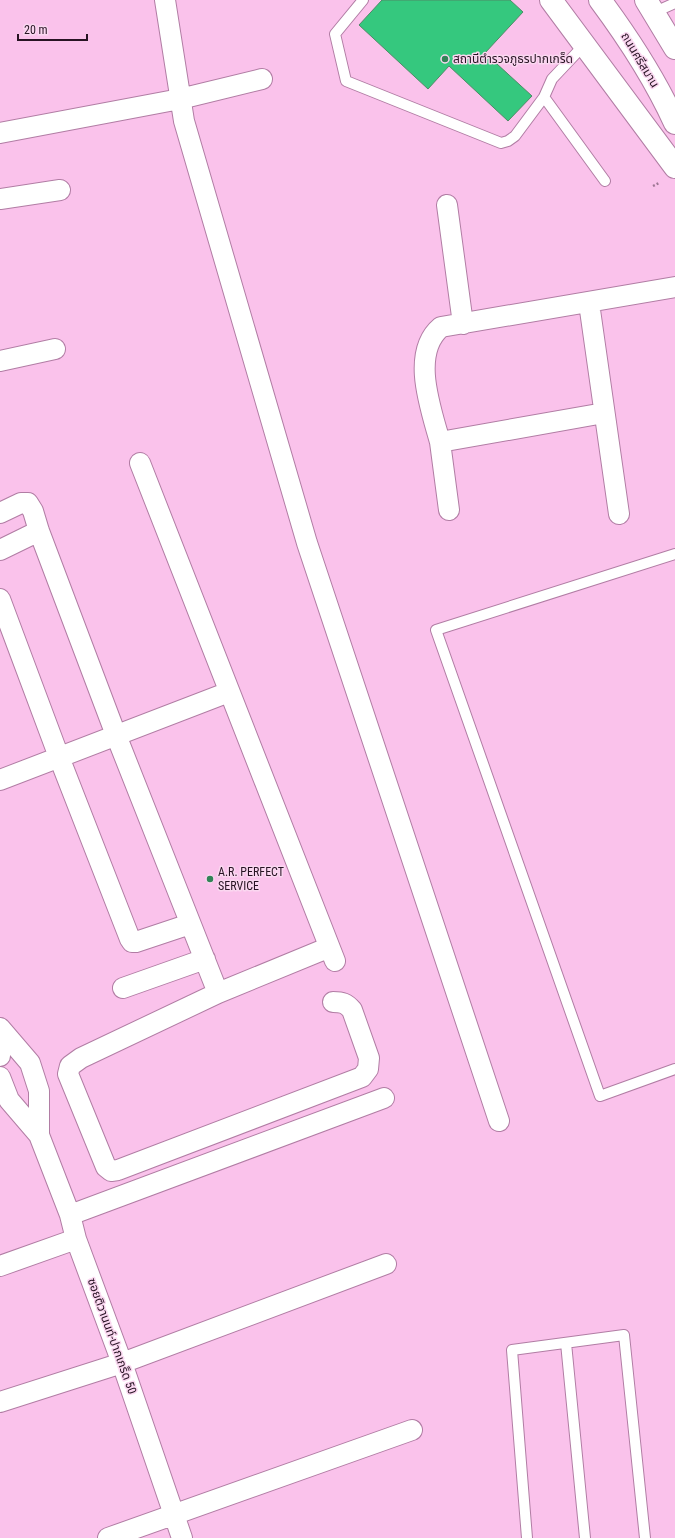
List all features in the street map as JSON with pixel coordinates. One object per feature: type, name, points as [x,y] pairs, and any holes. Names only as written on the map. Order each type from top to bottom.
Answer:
[{"type":"main road","points":[[551,0],[675,167]]},
{"type":"main road","name":"ถนนศรีสมาน","points":[[600,0],[623,31],[650,75],[675,123]]},
{"type":"main road","points":[[650,6],[675,48]]},
{"type":"street","points":[[165,0],[184,121],[308,543],[499,1121]]},
{"type":"street","points":[[0,133],[180,99],[262,79]]},
{"type":"street","points":[[0,199],[60,190]]},
{"type":"street","points":[[447,205],[463,324]]},
{"type":"street","points":[[449,510],[440,442],[428,395],[425,372],[425,353],[433,334],[441,327],[589,303],[675,287]]},
{"type":"street","points":[[589,303],[619,514]]},
{"type":"street","points":[[0,361],[55,349]]},
{"type":"street","points":[[440,442],[604,413]]},
{"type":"street","points":[[140,462],[330,955],[218,993],[81,1058],[70,1066],[68,1074],[106,1167],[111,1171],[118,1170],[362,1077],[368,1069],[370,1058],[352,1010],[342,1002],[333,1002]]},
{"type":"street","points":[[0,513],[21,503],[28,503],[33,511],[116,735],[218,993]]},
{"type":"street","points":[[0,550],[40,531]]},
{"type":"street","points":[[0,599],[58,757],[130,940],[132,942],[136,942],[190,924]]},
{"type":"street","points":[[0,780],[229,692]]},
{"type":"street","points":[[123,988],[205,959]]},
{"type":"street","points":[[0,1029],[0,1056]]},
{"type":"street","points":[[0,1029],[30,1063],[39,1091],[39,1135]]},
{"type":"street","points":[[0,1076],[9,1100],[39,1135]]},
{"type":"street","points":[[70,1215],[384,1098]]},
{"type":"street","name":"ซอยติวานนท์-ปากเกร็ด 50","points":[[39,1135],[70,1215],[76,1239],[122,1363],[182,1538]]},
{"type":"street","points":[[0,1266],[76,1239]]},
{"type":"street","points":[[0,1402],[122,1363],[386,1264]]},
{"type":"street","points":[[108,1538],[412,1430]]},
{"type":"lane","points":[[363,0],[335,34],[346,81],[500,143],[508,141],[515,136],[544,97],[552,79],[585,44]]},
{"type":"lane","points":[[650,6],[675,3]]},
{"type":"lane","points":[[544,97],[605,181]]},
{"type":"lane","points":[[675,554],[436,630],[600,1096],[675,1069]]},
{"type":"lane","points":[[527,1538],[512,1350],[624,1335],[645,1538]]},
{"type":"lane","points":[[566,1343],[585,1538]]},
{"type":"building","name":"สถานีตำรวจภูธรปากเกร็ด","points":[[382,0],[510,0],[523,12],[485,53],[532,96],[508,121],[449,66],[428,89],[359,25]]},
{"type":"place","name":"สถานีตำรวจภูธรปากเกร็ด","points":[[445,59]]},
{"type":"place","name":"A.R. PERFECT SERVICE","points":[[210,879]]}]
